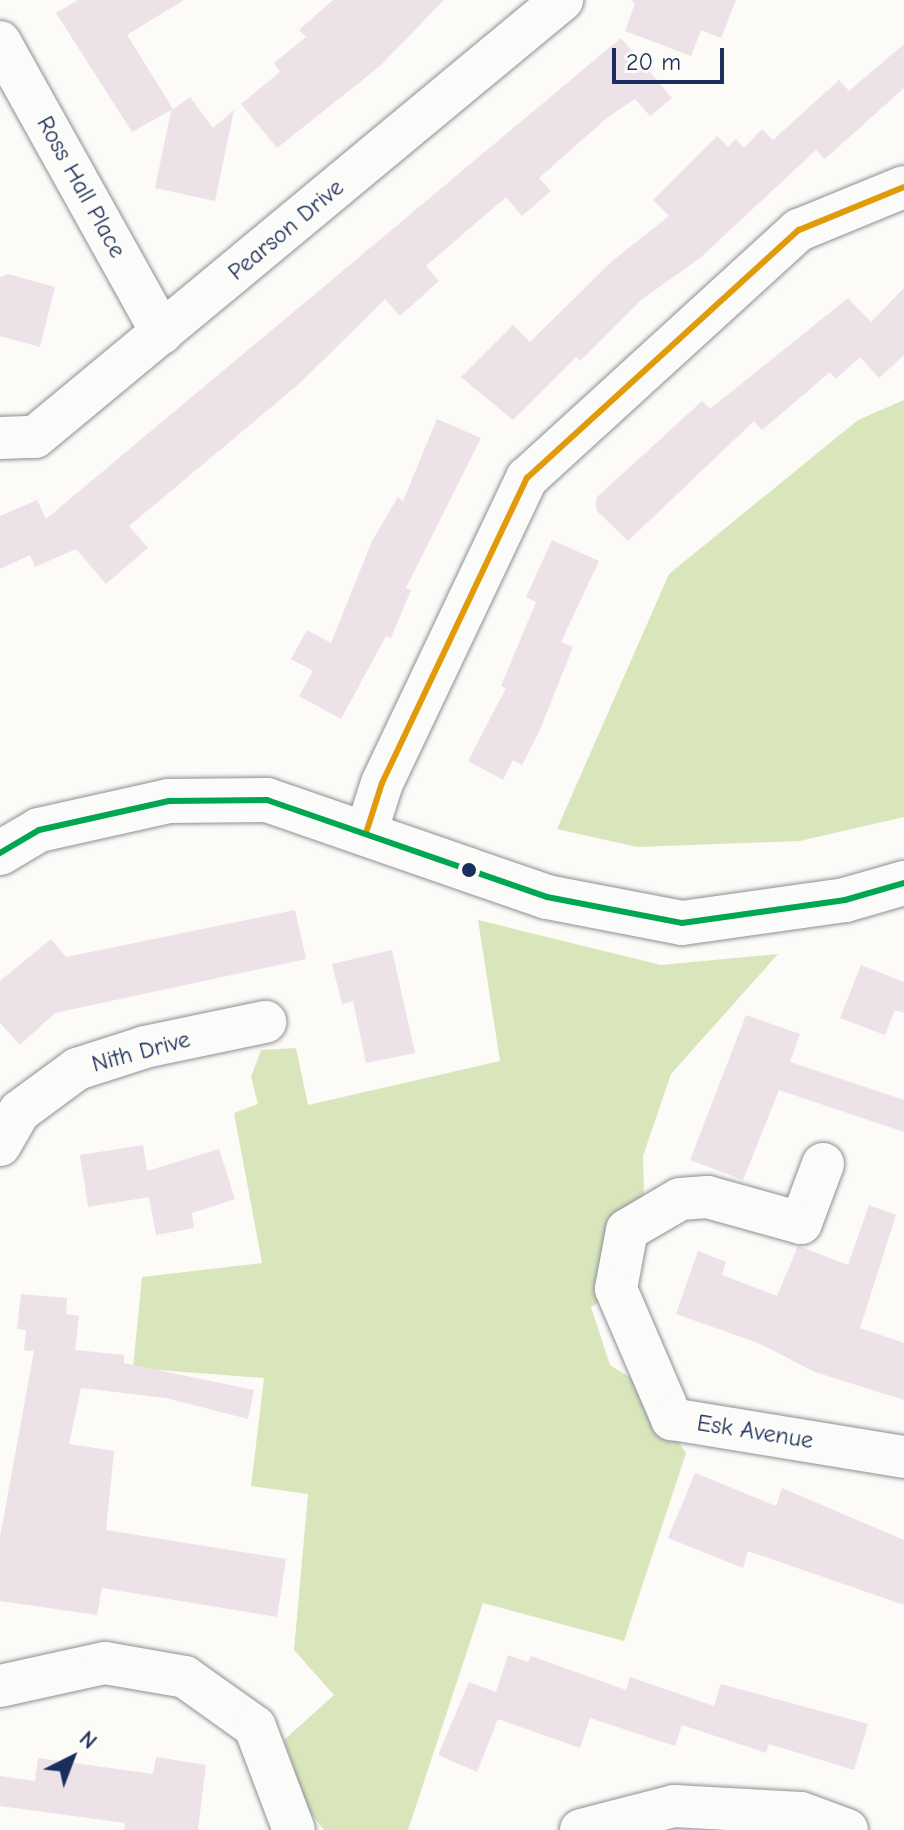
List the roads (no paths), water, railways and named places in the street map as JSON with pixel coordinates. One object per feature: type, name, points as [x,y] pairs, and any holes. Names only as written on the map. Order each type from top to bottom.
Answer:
[{"type":"street","name":"Pearson Drive","points":[[0,438],[35,437],[562,0]]},
{"type":"street","name":"Ross Hall Place","points":[[0,42],[162,333]]},
{"type":"street","points":[[366,833],[384,777],[527,478],[799,230],[904,187]]},
{"type":"street","points":[[0,853],[39,830],[169,801],[267,800],[547,897],[682,923],[845,900],[904,883]]},
{"type":"street","name":"Nith Drive","points":[[0,1145],[20,1111],[77,1069],[145,1047],[265,1022]]},
{"type":"street","name":"Esk Avenue","points":[[823,1164],[801,1223],[708,1197],[680,1199],[627,1230],[616,1289],[672,1419],[904,1457]]},
{"type":"street","points":[[0,1686],[105,1663],[185,1677],[255,1727],[294,1830]]},
{"type":"street","points":[[581,1830],[674,1806],[801,1813],[847,1830]]}]
